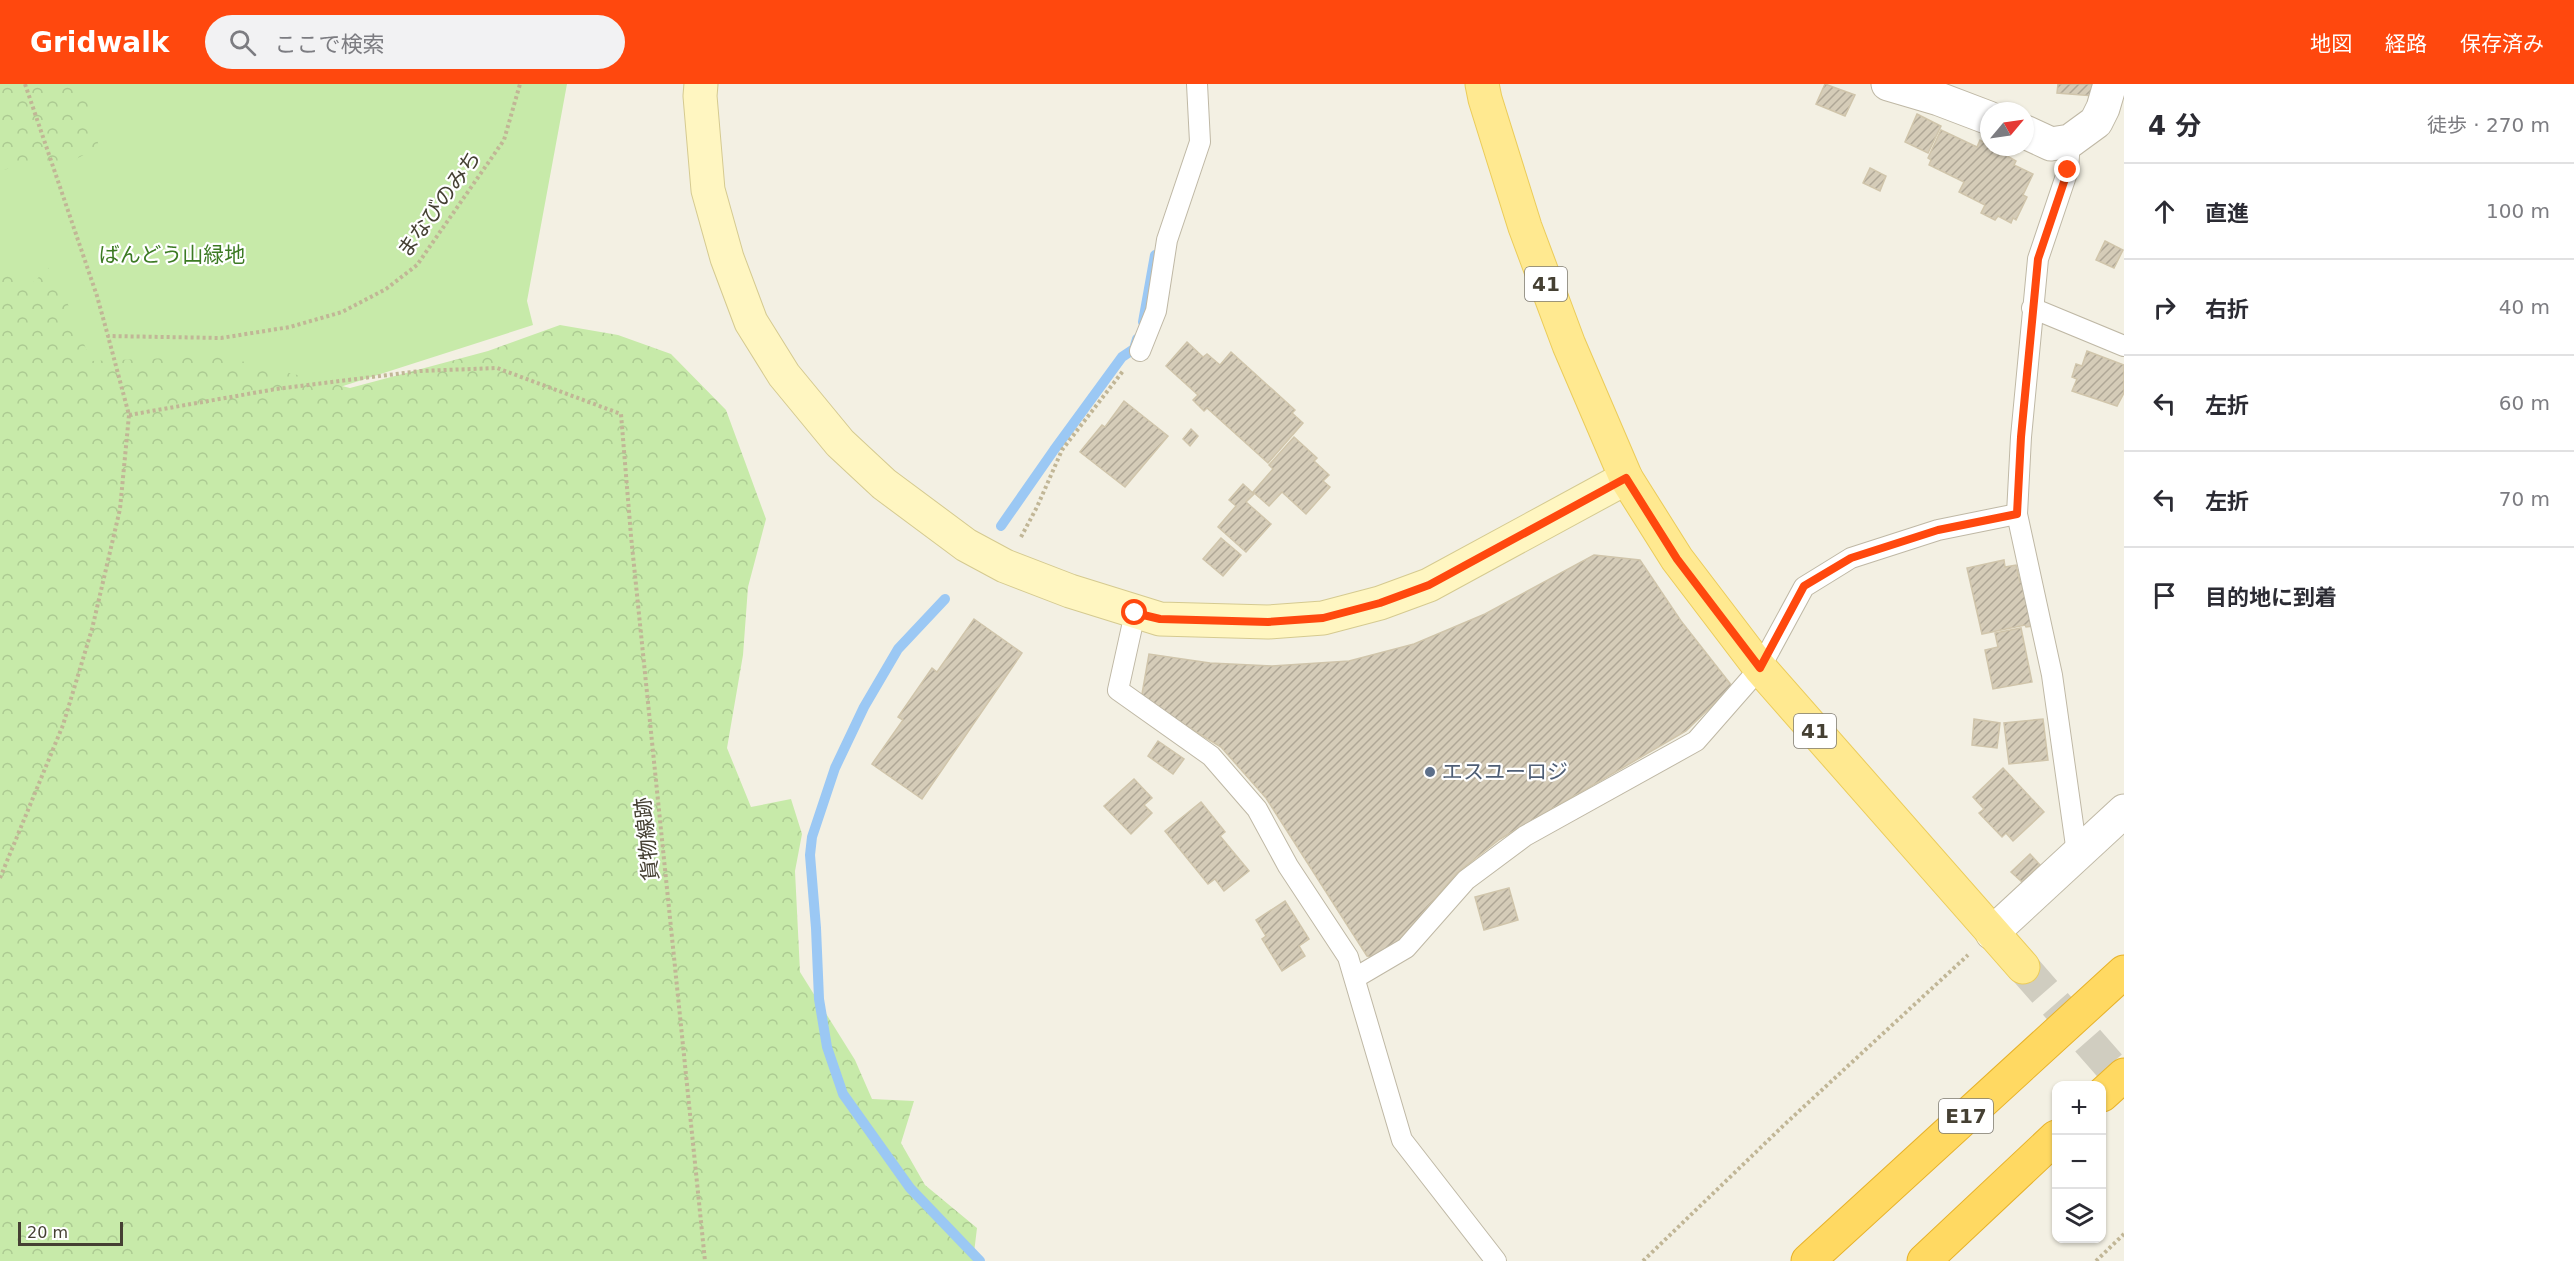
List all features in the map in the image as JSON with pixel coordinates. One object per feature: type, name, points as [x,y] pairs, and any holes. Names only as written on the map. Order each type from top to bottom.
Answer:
[{"type":"highway","name":"E17","points":[[1808,1261],[2124,972]]},
{"type":"highway","points":[[2106,1091],[2124,1075]]},
{"type":"highway","points":[[1924,1261],[2052,1141]]},
{"type":"main road","name":"41","points":[[1482,84],[1525,227],[1569,345],[1626,478],[1677,559],[1760,668],[2024,967]]},
{"type":"street","points":[[701,84],[708,190],[726,258],[751,322],[784,375],[840,443],[884,484],[966,545],[1005,566],[1135,613],[1160,619],[1268,622],[1323,618],[1380,603],[1429,585],[1626,478]]},
{"type":"street","points":[[1888,84],[1939,99],[1980,115]]},
{"type":"street","points":[[2034,136],[2051,144],[2070,141],[2096,122],[2110,84]]},
{"type":"street","points":[[1992,933],[2124,811]]},
{"type":"lane","points":[[1140,351],[1156,311],[1167,240],[1200,142],[1197,84]]},
{"type":"lane","points":[[2070,141],[2068,170],[2038,259],[2032,308],[2017,514],[2052,675],[2077,853]]},
{"type":"lane","points":[[2032,308],[2124,346]]},
{"type":"lane","points":[[1355,978],[1407,948],[1466,880],[1525,836],[1696,741],[1760,668],[1804,586],[1851,558],[1938,530],[2017,514]]},
{"type":"lane","points":[[1135,613],[1118,690],[1211,756],[1257,809],[1288,866],[1348,957],[1402,1140],[1496,1261]]},
{"type":"path","points":[[0,878],[63,726],[92,629],[120,509],[129,415],[97,296],[26,84]]},
{"type":"path","name":"まなびのみち","points":[[108,336],[221,338],[290,327],[342,312],[386,289],[417,265],[504,140],[520,84]]},
{"type":"path","points":[[1005,566],[1037,507],[1062,450],[1093,407],[1140,351]]},
{"type":"path","name":"貨物線跡","points":[[129,415],[276,389],[420,371],[497,368],[621,414],[632,548],[705,1261]]},
{"type":"path","points":[[1643,1261],[1784,1125],[1992,933]]},
{"type":"path","points":[[2096,1261],[2124,1234]]},
{"type":"green space","name":"ばんどう山緑地","points":[[0,84],[567,84],[527,301],[533,325],[315,395],[0,432]]},
{"type":"green space","points":[[0,84],[83,84],[99,147],[74,160],[0,170]]},
{"type":"green space","points":[[52,265],[91,361],[221,356],[350,388],[488,351],[560,325],[618,335],[671,354],[726,410],[766,519],[748,587],[743,655],[727,748],[751,807],[791,799],[802,834],[795,871],[800,972],[855,1060],[872,1099],[914,1101],[901,1143],[925,1185],[977,1228],[973,1261],[0,1261],[0,270],[28,287]]},
{"type":"building","points":[[1825,84],[1855,95],[1845,116],[1816,104]]},
{"type":"building","points":[[2058,84],[2095,84],[2094,96],[2057,93]]},
{"type":"building","points":[[1917,114],[1941,126],[1928,153],[1905,142]]},
{"type":"building","points":[[1941,130],[1977,147],[1980,140],[1980,156],[2007,156],[2016,161],[2014,165],[2033,174],[2023,195],[2027,197],[2016,220],[2013,218],[2011,223],[1998,216],[1995,220],[1981,213],[1985,205],[1959,192],[1964,182],[1929,165],[1931,160],[1928,158]]},
{"type":"building","points":[[1870,168],[1886,176],[1880,191],[1863,183]]},
{"type":"building","points":[[2105,241],[2123,250],[2114,268],[2096,260]]},
{"type":"building","points":[[1187,342],[1203,357],[1207,354],[1220,365],[1231,352],[1295,410],[1292,413],[1303,423],[1268,463],[1207,408],[1204,411],[1193,400],[1198,395],[1166,366]]},
{"type":"building","points":[[2087,351],[2124,365],[2124,393],[2117,406],[2072,391],[2077,379],[2072,377],[2076,364],[2082,366]]},
{"type":"building","points":[[1124,401],[1168,436],[1125,487],[1080,452],[1102,425],[1105,427]]},
{"type":"building","points":[[1191,429],[1198,436],[1190,446],[1183,439]]},
{"type":"building","points":[[1294,437],[1317,458],[1314,461],[1329,475],[1323,481],[1330,487],[1306,514],[1282,492],[1269,506],[1253,492],[1273,469],[1269,465]]},
{"type":"building","points":[[1243,484],[1254,494],[1246,502],[1271,524],[1246,552],[1218,527],[1236,506],[1229,500]]},
{"type":"building","points":[[1221,538],[1241,555],[1223,576],[1203,559]]},
{"type":"building","name":"エスユーロジ","points":[[1594,555],[1640,560],[1681,621],[1732,686],[1686,731],[1500,839],[1457,873],[1383,959],[1367,956],[1266,798],[1221,747],[1144,700],[1142,694],[1149,654],[1210,663],[1272,666],[1349,661],[1414,644],[1485,614]]},
{"type":"building","points":[[2004,560],[2005,567],[2016,565],[2020,582],[2025,581],[2035,626],[2026,627],[2025,625],[1982,634],[1967,568]]},
{"type":"building","points":[[974,619],[1022,653],[922,799],[872,764],[903,720],[898,717],[932,668],[937,672]]},
{"type":"building","points":[[2021,628],[2032,682],[1993,689],[1985,650],[1998,647],[1995,633]]},
{"type":"building","points":[[1974,719],[2000,723],[1997,748],[1972,745]]},
{"type":"building","points":[[2043,719],[2048,760],[2009,764],[2004,723]]},
{"type":"building","points":[[1158,741],[1184,759],[1173,774],[1148,756]]},
{"type":"building","points":[[2003,768],[2044,812],[2013,841],[2006,833],[2002,837],[1979,813],[1984,809],[1973,797]]},
{"type":"building","points":[[1134,779],[1152,798],[1144,805],[1152,813],[1131,834],[1104,806]]},
{"type":"building","points":[[1201,802],[1225,832],[1220,836],[1249,871],[1224,891],[1215,879],[1208,884],[1165,831]]},
{"type":"building","points":[[2030,854],[2040,865],[2022,882],[2011,872]]},
{"type":"building","points":[[1509,888],[1518,920],[1484,930],[1475,897]]},
{"type":"building","points":[[1285,901],[1309,939],[1299,946],[1305,956],[1282,971],[1262,939],[1266,936],[1256,920]]},
{"type":"waterway","points":[[1143,322],[1155,255]]},
{"type":"waterway","points":[[1001,526],[1122,357],[1134,349],[1137,339]]},
{"type":"waterway","points":[[945,599],[898,649],[864,707],[835,768],[812,837],[810,855],[819,999],[827,1047],[843,1094],[910,1188],[980,1261]]},
{"type":"tunnel","points":[[2023,967],[2124,1082]]},
{"type":"place","name":"エスユーロジ","points":[[1430,772]]},
{"type":"route","points":[[1135,613],[1160,619],[1268,622],[1323,618],[1380,603],[1429,585],[1626,478],[1677,559],[1760,668],[1804,586],[1851,558],[1938,530],[2017,514],[2021,437],[2038,259],[2068,170]]}]
